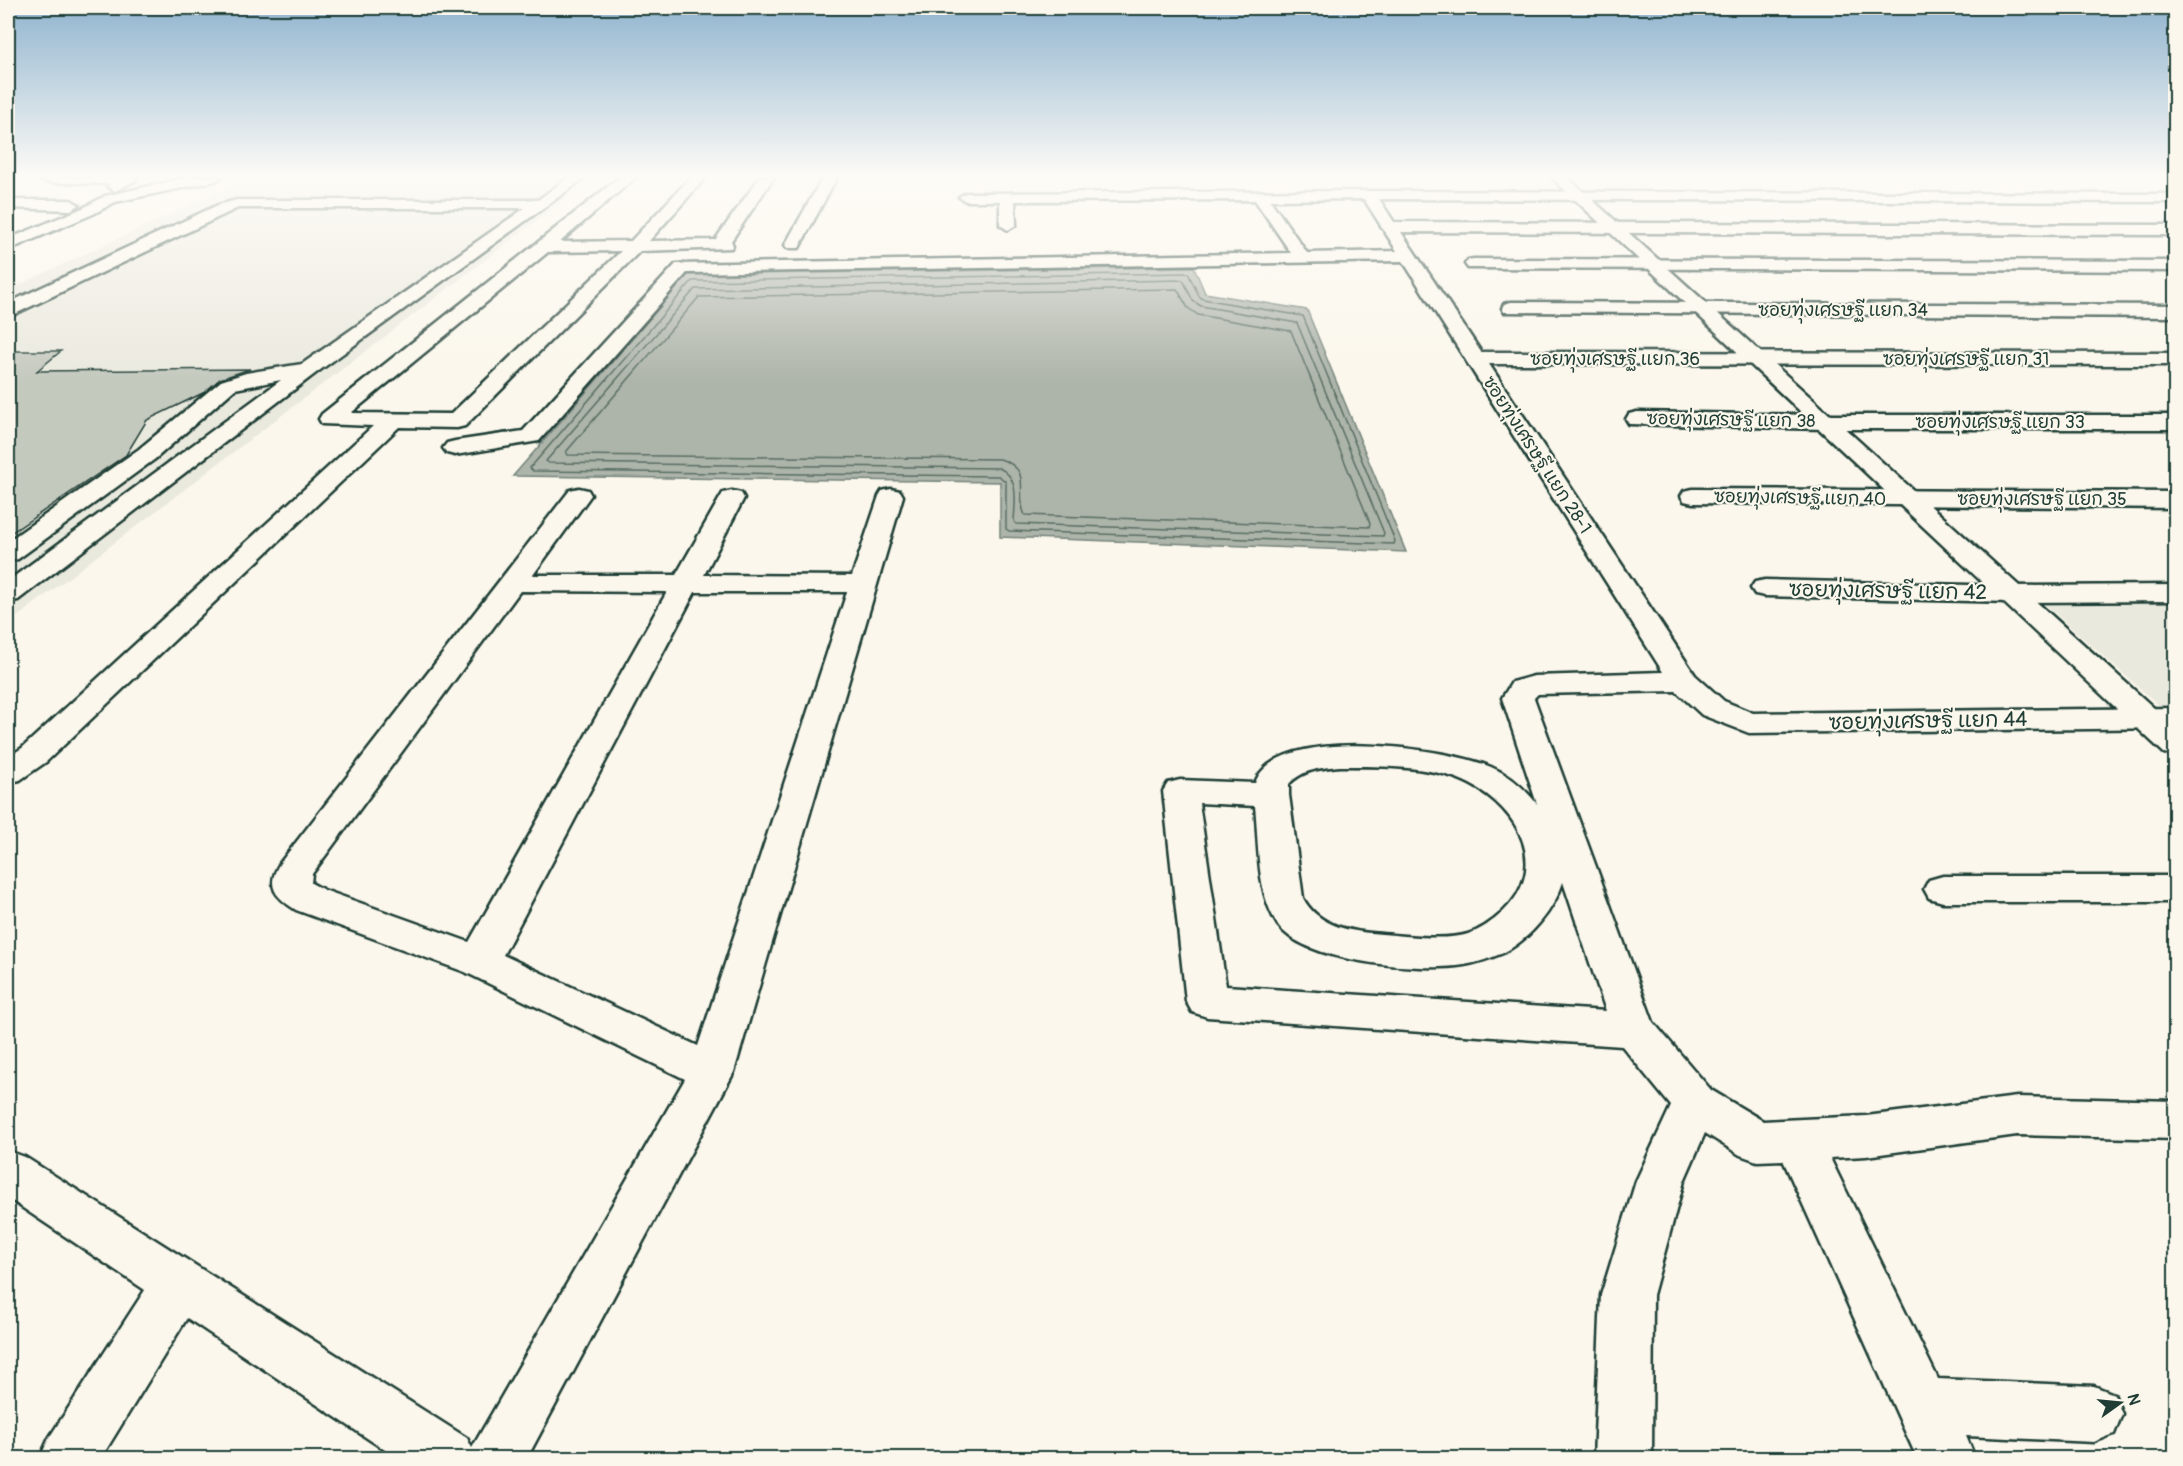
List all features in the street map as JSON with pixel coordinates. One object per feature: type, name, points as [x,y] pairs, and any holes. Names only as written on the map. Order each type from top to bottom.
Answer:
[{"type":"street","points":[[8,259],[39,245]]},
{"type":"street","points":[[8,310],[144,245]]},
{"type":"street","points":[[8,594],[309,369],[482,245]]},
{"type":"street","points":[[636,246],[458,421],[330,419],[544,247],[685,245]]},
{"type":"street","points":[[1237,245],[1244,258]]},
{"type":"street","points":[[1294,245],[1302,257]]},
{"type":"street","name":"ซอยทุ่งเศรษฐี แยก 28-1","points":[[1401,245],[1684,681],[1713,708]]},
{"type":"street","points":[[1632,245],[2011,594],[2160,718],[2175,746]]},
{"type":"street","points":[[455,448],[481,442],[511,442],[531,436],[682,268],[1302,257],[1339,264],[1408,256]]},
{"type":"street","points":[[1474,264],[2175,266]]},
{"type":"street","name":"ซอยทุ่งเศรษฐี แยก 34","points":[[1511,308],[2175,311]]},
{"type":"street","name":"ซอยทุ่งเศรษฐี แยก 36","points":[[1474,358],[1756,359]]},
{"type":"street","name":"ซอยทุ่งเศรษฐี แยก 31","points":[[1756,359],[2175,359]]},
{"type":"street","points":[[8,553],[147,454],[228,385],[246,379],[309,369]]},
{"type":"street","name":"ซอยทุ่งเศรษฐี แยก 38","points":[[1637,419],[1824,422]]},
{"type":"street","points":[[8,772],[43,747],[393,420]]},
{"type":"street","name":"ซอยทุ่งเศรษฐี แยก 33","points":[[1824,422],[2175,422]]},
{"type":"street","points":[[579,495],[293,873],[292,890],[310,900],[478,961],[712,1072]]},
{"type":"street","points":[[496,1458],[712,1072],[891,496]]},
{"type":"street","name":"ซอยทุ่งเศรษฐี แยก 40","points":[[1693,496],[1908,499]]},
{"type":"street","points":[[478,961],[732,498]]},
{"type":"street","name":"ซอยทุ่งเศรษฐี แยก 35","points":[[1908,499],[2175,500]]},
{"type":"street","points":[[512,583],[863,584]]},
{"type":"street","name":"ซอยทุ่งเศรษฐี แยก 42","points":[[1765,588],[2011,594],[2175,593]]},
{"type":"street","points":[[1684,681],[1534,685],[1523,689],[1518,698],[1634,1030],[1695,1104],[1758,1141],[1866,1136],[2017,1116],[2175,1120]]},
{"type":"street","name":"ซอยทุ่งเศรษฐี แยก 44","points":[[1713,708],[1749,723],[2160,718]]},
{"type":"street","points":[[1355,755],[1442,763],[1478,774],[1500,787],[1523,808],[1543,840],[1546,865],[1541,892],[1522,917],[1490,943],[1468,949],[1441,952],[1358,946],[1335,942],[1301,926],[1288,912],[1284,898],[1271,795],[1273,779],[1280,772],[1315,758],[1355,755]]},
{"type":"street","points":[[1271,795],[1180,791],[1207,1002],[1634,1030]]},
{"type":"street","points":[[1942,890],[2175,890]]},
{"type":"street","points":[[1623,1458],[1627,1294],[1660,1181],[1695,1104]]},
{"type":"street","points":[[1797,1139],[1946,1458]]},
{"type":"street","points":[[8,1172],[447,1458]]},
{"type":"street","points":[[69,1458],[179,1283]]},
{"type":"street","points":[[1922,1406],[2094,1414]]},
{"type":"shaded area","points":[[103,245],[504,245],[8,624],[8,290]]},
{"type":"shaded area","points":[[2040,600],[2175,601],[2175,708],[2162,708]]},
{"type":"water","points":[[1194,267],[1205,293],[1307,310],[1406,552],[1000,537],[1000,482],[513,476],[688,275]]},
{"type":"building","points":[[8,351],[61,351],[37,371],[250,369],[220,379],[205,392],[147,420],[126,455],[8,535]]}]
